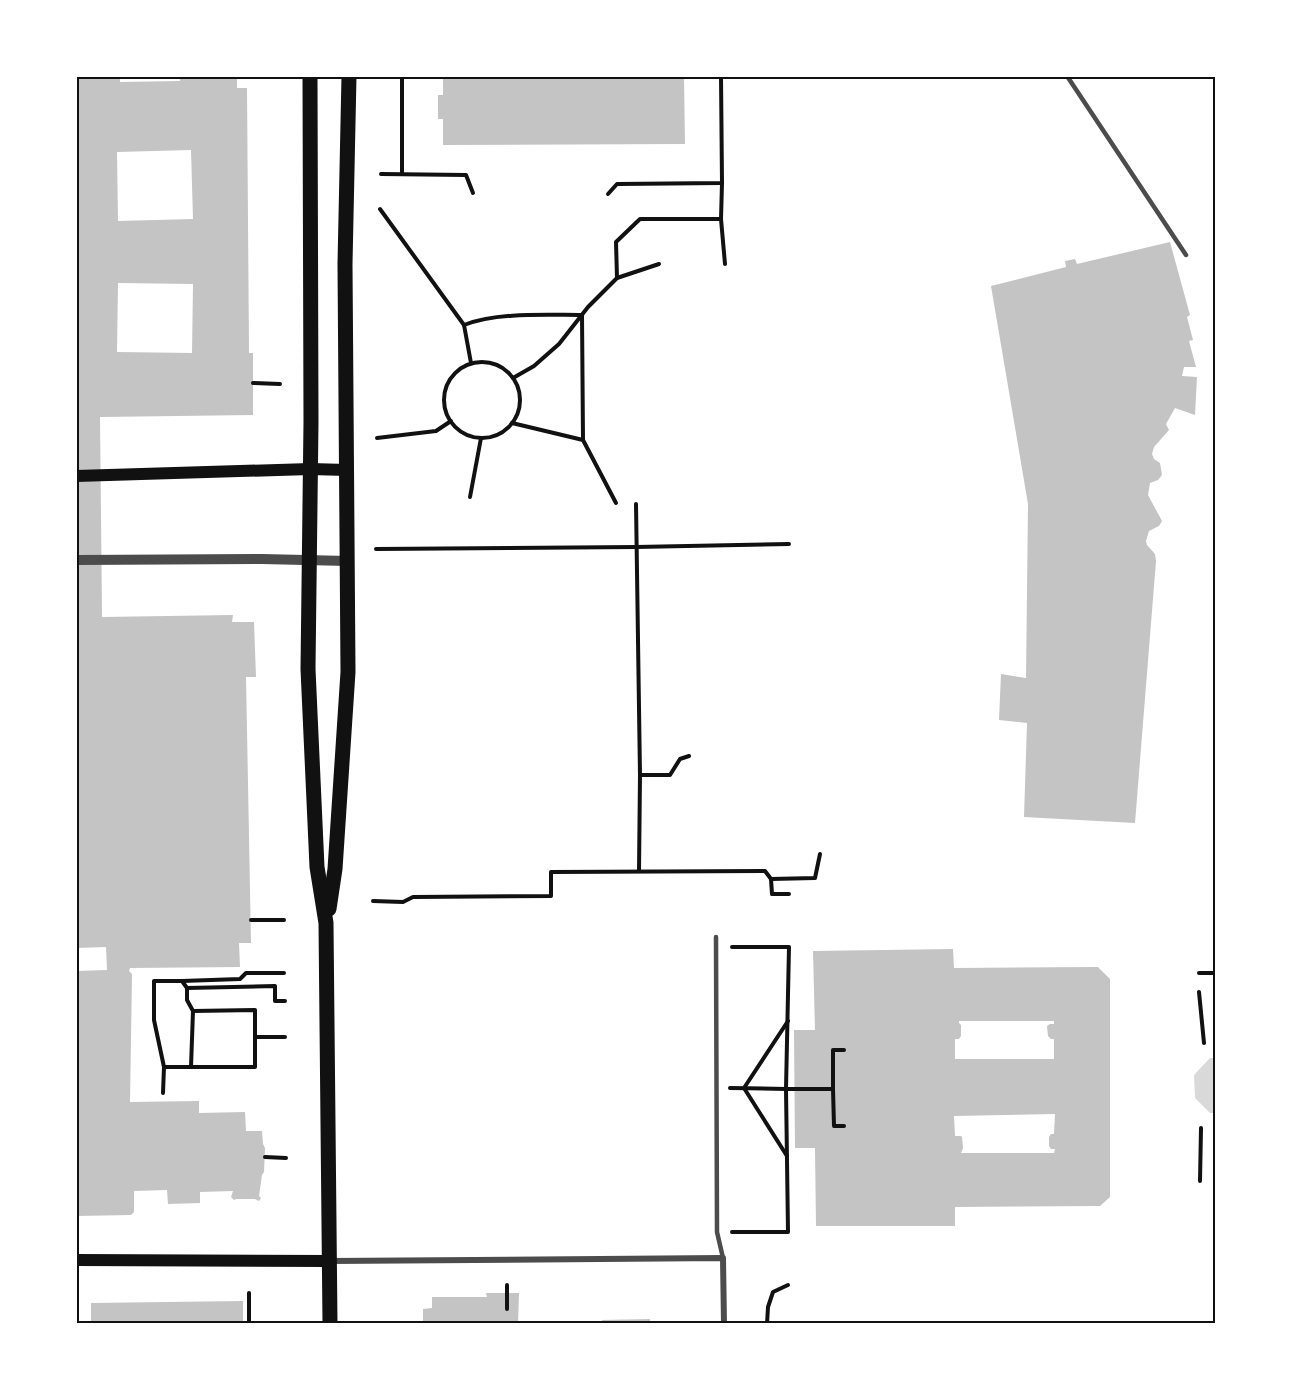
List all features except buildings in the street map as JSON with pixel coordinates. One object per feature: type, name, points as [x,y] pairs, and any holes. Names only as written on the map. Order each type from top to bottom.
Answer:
[{"type":"main road","points":[[310,76],[308,669],[317,867],[326,923],[330,1323]]},
{"type":"main road","points":[[326,923],[335,869],[348,672],[345,264],[349,76]]},
{"type":"main road","points":[[76,476],[310,469],[347,470]]},
{"type":"main road","points":[[76,1260],[330,1261]]},
{"type":"street","points":[[76,560],[348,561]]},
{"type":"street","points":[[330,1261],[723,1258],[724,1323]]},
{"type":"lane","points":[[1067,76],[1186,255]]},
{"type":"lane","points":[[716,937],[717,1232],[723,1258]]},
{"type":"path","points":[[402,76],[402,174]]},
{"type":"path","points":[[721,76],[721,219],[725,264]]},
{"type":"path","points":[[381,174],[466,175],[473,193]]},
{"type":"path","points":[[609,194],[617,184],[722,183]]},
{"type":"path","points":[[380,209],[464,325],[471,363]]},
{"type":"path","points":[[617,279],[616,242],[640,219],[721,219]]},
{"type":"path","points":[[513,378],[534,366],[559,344],[588,307],[617,279],[659,264]]},
{"type":"path","points":[[464,325],[475,320],[499,317],[582,315]]},
{"type":"path","points":[[582,315],[583,440],[616,503]]},
{"type":"path","points":[[471,363],[495,364],[513,378],[520,401],[518,412],[512,423],[493,436],[480,438],[469,436],[459,430],[445,411],[446,387],[452,376],[471,363]]},
{"type":"path","points":[[253,383],[280,384]]},
{"type":"path","points":[[377,438],[436,431],[451,421]]},
{"type":"path","points":[[512,423],[583,440]]},
{"type":"path","points":[[470,497],[480,438]]},
{"type":"path","points":[[636,504],[639,871]]},
{"type":"path","points":[[376,549],[789,544]]},
{"type":"path","points":[[640,774],[670,775],[681,759],[690,756]]},
{"type":"path","points":[[771,879],[815,878],[820,854]]},
{"type":"path","points":[[373,901],[403,902],[414,897],[550,896],[551,872],[765,871],[771,879],[772,894],[789,894]]},
{"type":"path","points":[[251,920],[284,920]]},
{"type":"path","points":[[732,947],[789,946],[786,1089],[788,1232],[732,1232]]},
{"type":"path","points":[[164,1093],[164,1067],[154,1020],[154,981],[240,979],[246,973],[284,973]]},
{"type":"path","points":[[1199,973],[1215,973]]},
{"type":"path","points":[[182,981],[187,988],[187,1000],[193,1011],[191,1068]]},
{"type":"path","points":[[187,988],[275,986],[276,1000],[285,1001]]},
{"type":"path","points":[[1199,992],[1203,1043]]},
{"type":"path","points":[[164,1067],[255,1067],[255,1010],[193,1011]]},
{"type":"path","points":[[744,1088],[788,1020]]},
{"type":"path","points":[[255,1037],[285,1036]]},
{"type":"path","points":[[844,1050],[833,1050],[834,1126],[844,1126]]},
{"type":"path","points":[[715,1087],[833,1089]]},
{"type":"path","points":[[744,1088],[787,1156]]},
{"type":"path","points":[[1200,1181],[1201,1128]]},
{"type":"path","points":[[265,1157],[286,1158]]},
{"type":"path","points":[[507,1284],[507,1309]]},
{"type":"path","points":[[767,1323],[768,1307],[773,1292],[788,1285]]},
{"type":"path","points":[[249,1293],[249,1323]]},
{"type":"shaded area","points":[[1210,1058],[1215,1058],[1215,1113],[1210,1113],[1195,1098],[1194,1075]]}]
